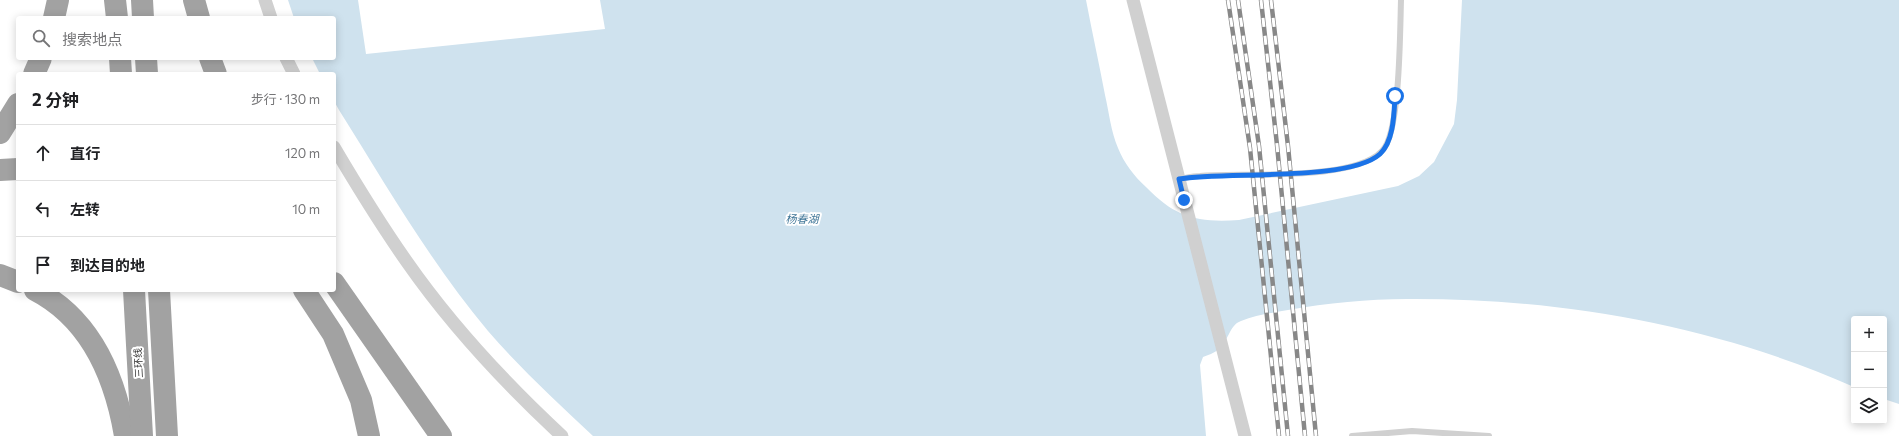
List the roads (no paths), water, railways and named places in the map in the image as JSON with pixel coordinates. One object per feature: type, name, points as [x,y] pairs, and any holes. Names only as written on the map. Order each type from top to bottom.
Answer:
[{"type":"highway","points":[[54,16],[58,0]]},
{"type":"highway","points":[[115,0],[116,16]]},
{"type":"highway","points":[[142,0],[143,16]]},
{"type":"highway","points":[[194,0],[198,16]]},
{"type":"highway","points":[[35,72],[40,60]]},
{"type":"highway","points":[[120,60],[121,72]]},
{"type":"highway","points":[[146,60],[147,72]]},
{"type":"highway","points":[[211,60],[215,72]]},
{"type":"highway","points":[[0,133],[16,107]]},
{"type":"highway","points":[[0,170],[16,169]]},
{"type":"highway","points":[[0,275],[16,281]]},
{"type":"highway","points":[[336,286],[442,436]]},
{"type":"highway","points":[[38,292],[54,301],[70,314],[93,343],[110,378],[125,436]]},
{"type":"highway","name":"三环线","points":[[134,292],[142,436]]},
{"type":"highway","points":[[159,292],[167,436]]},
{"type":"highway","points":[[305,292],[333,334],[361,400],[369,436]]},
{"type":"highway","points":[[384,353],[459,436]]},
{"type":"street","points":[[264,0],[270,16]]},
{"type":"street","points":[[1133,0],[1245,436]]},
{"type":"street","points":[[287,60],[293,72]]},
{"type":"street","points":[[336,150],[357,187],[408,264],[462,332],[540,416],[562,436]]},
{"type":"lane","points":[[1180,182],[1199,176],[1318,172],[1362,163],[1380,154],[1387,143],[1390,134],[1394,106],[1402,0]]},
{"type":"lane","points":[[1352,436],[1412,431],[1489,436]]},
{"type":"water","name":"杨春湖","points":[[288,0],[358,0],[366,54],[605,29],[600,0],[1086,0],[1112,129],[1120,154],[1126,164],[1137,178],[1157,197],[1177,211],[1199,219],[1224,221],[1239,220],[1398,186],[1419,176],[1434,162],[1454,124],[1457,100],[1462,0],[1899,0],[1899,404],[1887,400],[1887,316],[1851,316],[1851,386],[1801,365],[1747,347],[1635,319],[1579,310],[1522,304],[1464,300],[1392,299],[1333,303],[1258,316],[1237,323],[1221,347],[1215,352],[1203,357],[1200,365],[1206,436],[593,436],[539,385],[500,345],[467,305],[428,251],[339,110],[336,105],[336,72],[319,72],[313,60],[336,60],[336,16],[293,16]]},
{"type":"railway","points":[[1228,0],[1250,148],[1279,436]]},
{"type":"railway","points":[[1238,0],[1259,146],[1288,436]]},
{"type":"railway","points":[[1261,0],[1277,145],[1305,436]]},
{"type":"railway","points":[[1271,0],[1288,146],[1316,436]]}]
